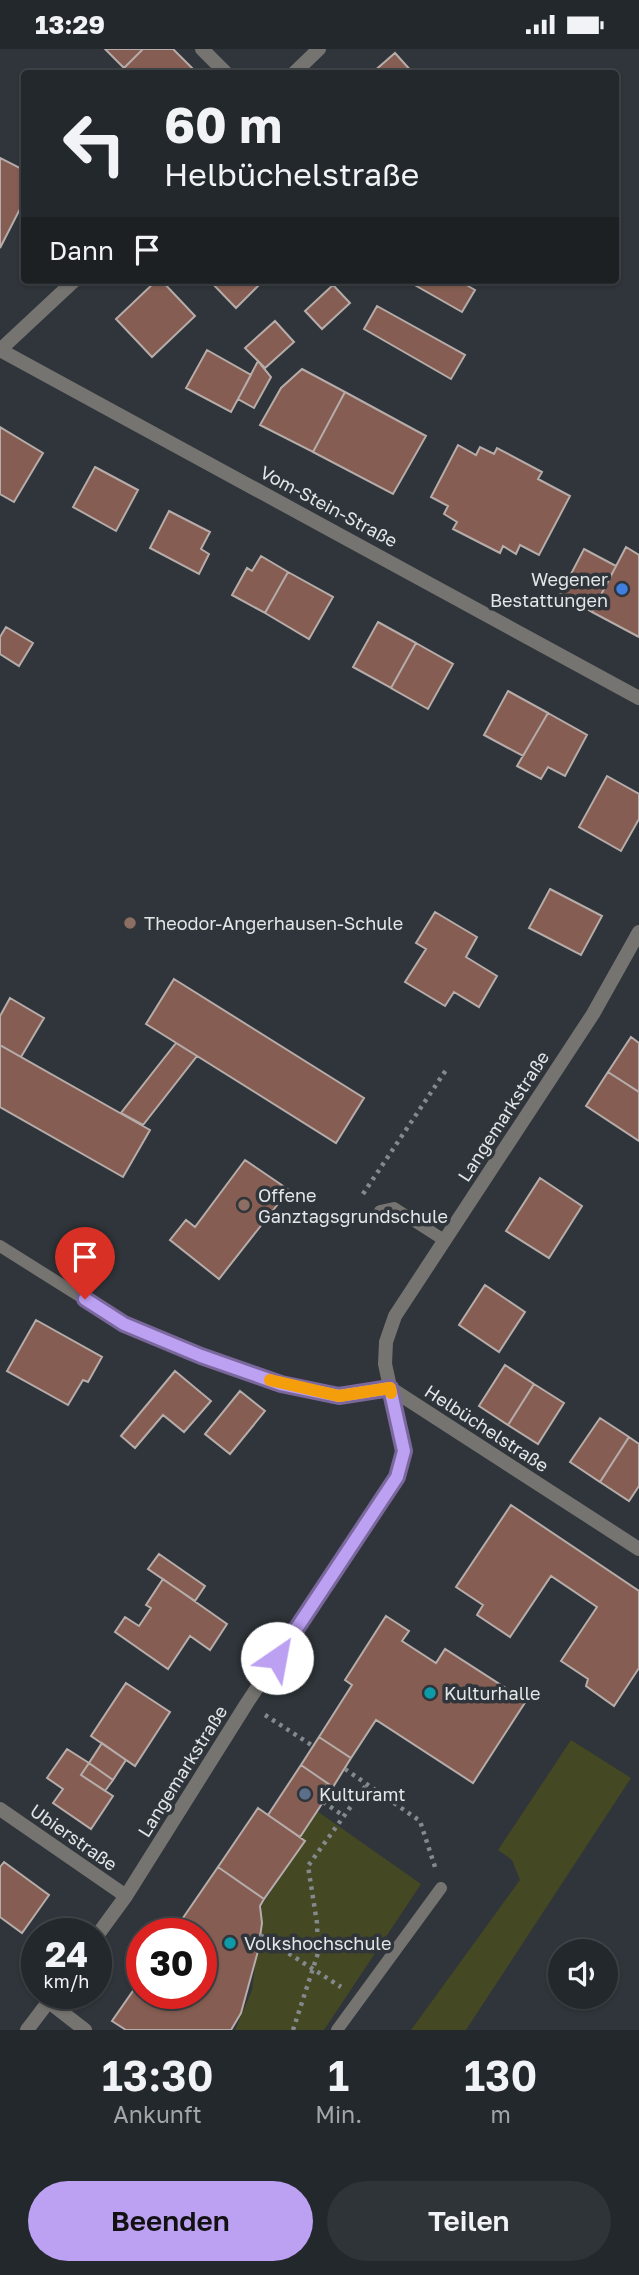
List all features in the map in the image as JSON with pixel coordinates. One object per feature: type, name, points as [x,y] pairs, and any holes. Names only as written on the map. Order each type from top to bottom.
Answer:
[{"type":"street","points":[[202,49],[223,70]]},
{"type":"street","points":[[296,70],[319,49]]},
{"type":"street","points":[[0,350],[71,284]]},
{"type":"street","name":"Vom-Stein-Straße","points":[[0,350],[639,698]]},
{"type":"street","name":"Langemarkstraße","points":[[110,1918],[247,1703],[397,1477],[404,1451],[385,1364],[386,1342],[395,1316],[593,1014],[639,932]]},
{"type":"street","points":[[201,1356],[281,1384],[339,1396],[390,1388]]},
{"type":"street","name":"Helbüchelstraße","points":[[390,1388],[639,1549]]},
{"type":"street","name":"Ubierstraße","points":[[0,1809],[126,1896]]},
{"type":"street","points":[[27,2030],[43,2009]]},
{"type":"street","points":[[64,2009],[85,2030]]},
{"type":"lane","points":[[380,1211],[394,1207],[444,1240]]},
{"type":"lane","points":[[0,1246],[124,1324],[201,1356]]},
{"type":"lane","points":[[337,2030],[441,1888]]},
{"type":"path","points":[[363,1194],[446,1070]]},
{"type":"path","points":[[247,1703],[313,1746]]},
{"type":"path","points":[[345,1769],[419,1821],[441,1888]]},
{"type":"path","points":[[293,2030],[318,1953],[317,1923],[308,1866],[367,1784]]},
{"type":"path","points":[[323,1802],[344,1816]]},
{"type":"path","points":[[260,1935],[360,1999]]},
{"type":"green space","points":[[571,1740],[631,1778],[466,2030],[411,2030],[520,1880],[512,1860],[498,1850]]},
{"type":"green space","points":[[317,1811],[421,1884],[324,2030],[235,2030],[252,1990],[262,1905],[305,1841],[300,1837]]},
{"type":"building","points":[[105,49],[143,49],[124,68]]},
{"type":"building","points":[[143,49],[173,49],[194,70],[126,70],[124,68]]},
{"type":"building","points":[[395,53],[410,70],[375,70]]},
{"type":"building","points":[[0,158],[21,168],[21,207],[0,248]]},
{"type":"building","points":[[153,284],[165,284],[195,316],[152,357],[116,319]]},
{"type":"building","points":[[213,284],[260,284],[236,308]]},
{"type":"building","points":[[413,284],[465,284],[475,290],[462,312]]},
{"type":"building","points":[[333,285],[350,303],[322,329],[305,311]]},
{"type":"building","points":[[377,306],[465,355],[451,379],[364,329]]},
{"type":"building","points":[[275,321],[294,342],[265,368],[245,348]]},
{"type":"building","points":[[207,350],[251,375],[231,412],[186,388]]},
{"type":"building","points":[[258,361],[271,377],[254,408],[238,399]]},
{"type":"building","points":[[302,369],[345,392],[313,452],[260,425],[281,388]]},
{"type":"building","points":[[345,392],[426,436],[393,494],[313,452]]},
{"type":"building","points":[[0,427],[43,453],[14,502],[0,494]]},
{"type":"building","points":[[458,445],[476,455],[480,447],[494,454],[497,448],[542,472],[538,479],[570,496],[539,555],[520,545],[516,554],[503,546],[500,553],[453,529],[457,522],[444,514],[448,506],[431,497]]},
{"type":"building","points":[[95,467],[138,490],[116,531],[73,507]]},
{"type":"building","points":[[169,511],[210,532],[201,549],[209,554],[199,574],[150,548]]},
{"type":"building","name":"Wegener Bestattungen","points":[[626,547],[639,555],[639,637],[592,612]]},
{"type":"building","points":[[584,549],[616,566],[592,612],[560,595]]},
{"type":"building","points":[[261,556],[288,572],[265,613],[232,595],[247,568],[252,571]]},
{"type":"building","points":[[288,572],[333,597],[309,639],[265,613]]},
{"type":"building","points":[[378,622],[416,643],[391,688],[353,667]]},
{"type":"building","points":[[6,627],[33,643],[19,666],[0,654],[0,637]]},
{"type":"building","points":[[416,643],[453,664],[428,709],[391,688]]},
{"type":"building","points":[[508,691],[548,713],[523,756],[484,735]]},
{"type":"building","points":[[548,713],[587,735],[565,776],[548,767],[541,779],[517,766]]},
{"type":"building","points":[[607,776],[639,794],[639,819],[621,851],[579,827]]},
{"type":"building","points":[[550,889],[602,916],[581,955],[529,928]]},
{"type":"building","points":[[435,912],[477,937],[466,957],[497,976],[479,1007],[454,992],[445,1006],[405,982],[426,949],[416,943]]},
{"type":"building","points":[[174,979],[364,1098],[336,1143],[146,1024]]},
{"type":"building","points":[[10,998],[44,1018],[21,1057],[0,1045],[0,1016]]},
{"type":"building","points":[[631,1037],[639,1043],[639,1092],[608,1072]]},
{"type":"building","points":[[176,1043],[197,1056],[143,1125],[121,1113]]},
{"type":"building","points":[[0,1045],[150,1130],[123,1177],[0,1107]]},
{"type":"building","points":[[608,1072],[639,1092],[639,1141],[586,1106]]},
{"type":"building","name":"Offene Ganztagsgrundschule","points":[[245,1160],[289,1190],[219,1279],[170,1240],[186,1220],[195,1227]]},
{"type":"building","points":[[540,1178],[582,1206],[549,1258],[506,1231]]},
{"type":"building","points":[[485,1285],[525,1312],[499,1352],[459,1325]]},
{"type":"building","points":[[36,1320],[102,1357],[88,1382],[83,1380],[68,1405],[7,1371]]},
{"type":"building","points":[[505,1365],[534,1384],[508,1425],[479,1406]]},
{"type":"building","points":[[175,1371],[211,1401],[184,1432],[163,1415],[135,1448],[121,1436]]},
{"type":"building","points":[[534,1384],[564,1403],[538,1444],[508,1425]]},
{"type":"building","points":[[240,1391],[265,1411],[230,1454],[205,1434]]},
{"type":"building","points":[[600,1418],[629,1437],[600,1482],[570,1462]]},
{"type":"building","points":[[629,1437],[639,1444],[639,1486],[629,1501],[600,1482]]},
{"type":"building","points":[[511,1505],[639,1591],[639,1668],[614,1706],[586,1686],[588,1679],[561,1661],[597,1607],[551,1576],[510,1637],[477,1615],[483,1605],[456,1587]]},
{"type":"building","points":[[159,1554],[205,1586],[195,1601],[148,1569]]},
{"type":"building","points":[[163,1579],[227,1624],[210,1650],[190,1636],[168,1669],[115,1632],[125,1617],[139,1626],[151,1608],[146,1605]]},
{"type":"building","name":"Kulturhalle","points":[[386,1616],[409,1631],[402,1641],[436,1663],[445,1649],[526,1701],[473,1783],[376,1720],[351,1758],[319,1737],[352,1685],[345,1680]]},
{"type":"building","points":[[126,1683],[170,1712],[135,1766],[91,1736]]},
{"type":"building","points":[[319,1737],[351,1758],[333,1787],[301,1765]]},
{"type":"building","points":[[102,1743],[126,1760],[113,1780],[89,1763]]},
{"type":"building","points":[[67,1749],[89,1763],[81,1775],[113,1796],[91,1829],[53,1803],[63,1789],[47,1778]]},
{"type":"building","points":[[89,1763],[113,1780],[105,1791],[81,1775]]},
{"type":"building","name":"Kulturamt","points":[[301,1765],[333,1787],[300,1837],[268,1815]]},
{"type":"building","points":[[258,1808],[305,1841],[264,1899],[218,1867]]},
{"type":"building","points":[[4,1862],[49,1895],[33,1918],[21,1918],[21,1932],[0,1917],[0,1867]]},
{"type":"building","name":"Volkshochschule","points":[[218,1867],[264,1899],[260,1906],[262,1923],[258,1951],[241,2013],[231,2030],[126,2030],[112,2021],[126,2001],[126,2009],[217,2009],[217,1918],[183,1918]]},
{"type":"slow traffic","points":[[270,1380],[339,1396],[390,1388],[391,1393]]},
{"type":"place","name":"Wegener Bestattungen","points":[[622,589]]},
{"type":"place","name":"Theodor-Angerhausen-Schule","points":[[130,923]]},
{"type":"place","name":"Offene Ganztagsgrundschule","points":[[244,1205]]},
{"type":"place","name":"Kulturhalle","points":[[430,1693]]},
{"type":"place","name":"Kulturamt","points":[[305,1794]]},
{"type":"place","name":"Volkshochschule","points":[[230,1943]]},
{"type":"route","points":[[85,1299],[124,1324],[201,1356],[281,1384],[339,1396],[390,1388],[404,1451],[397,1477],[277,1658]]}]
